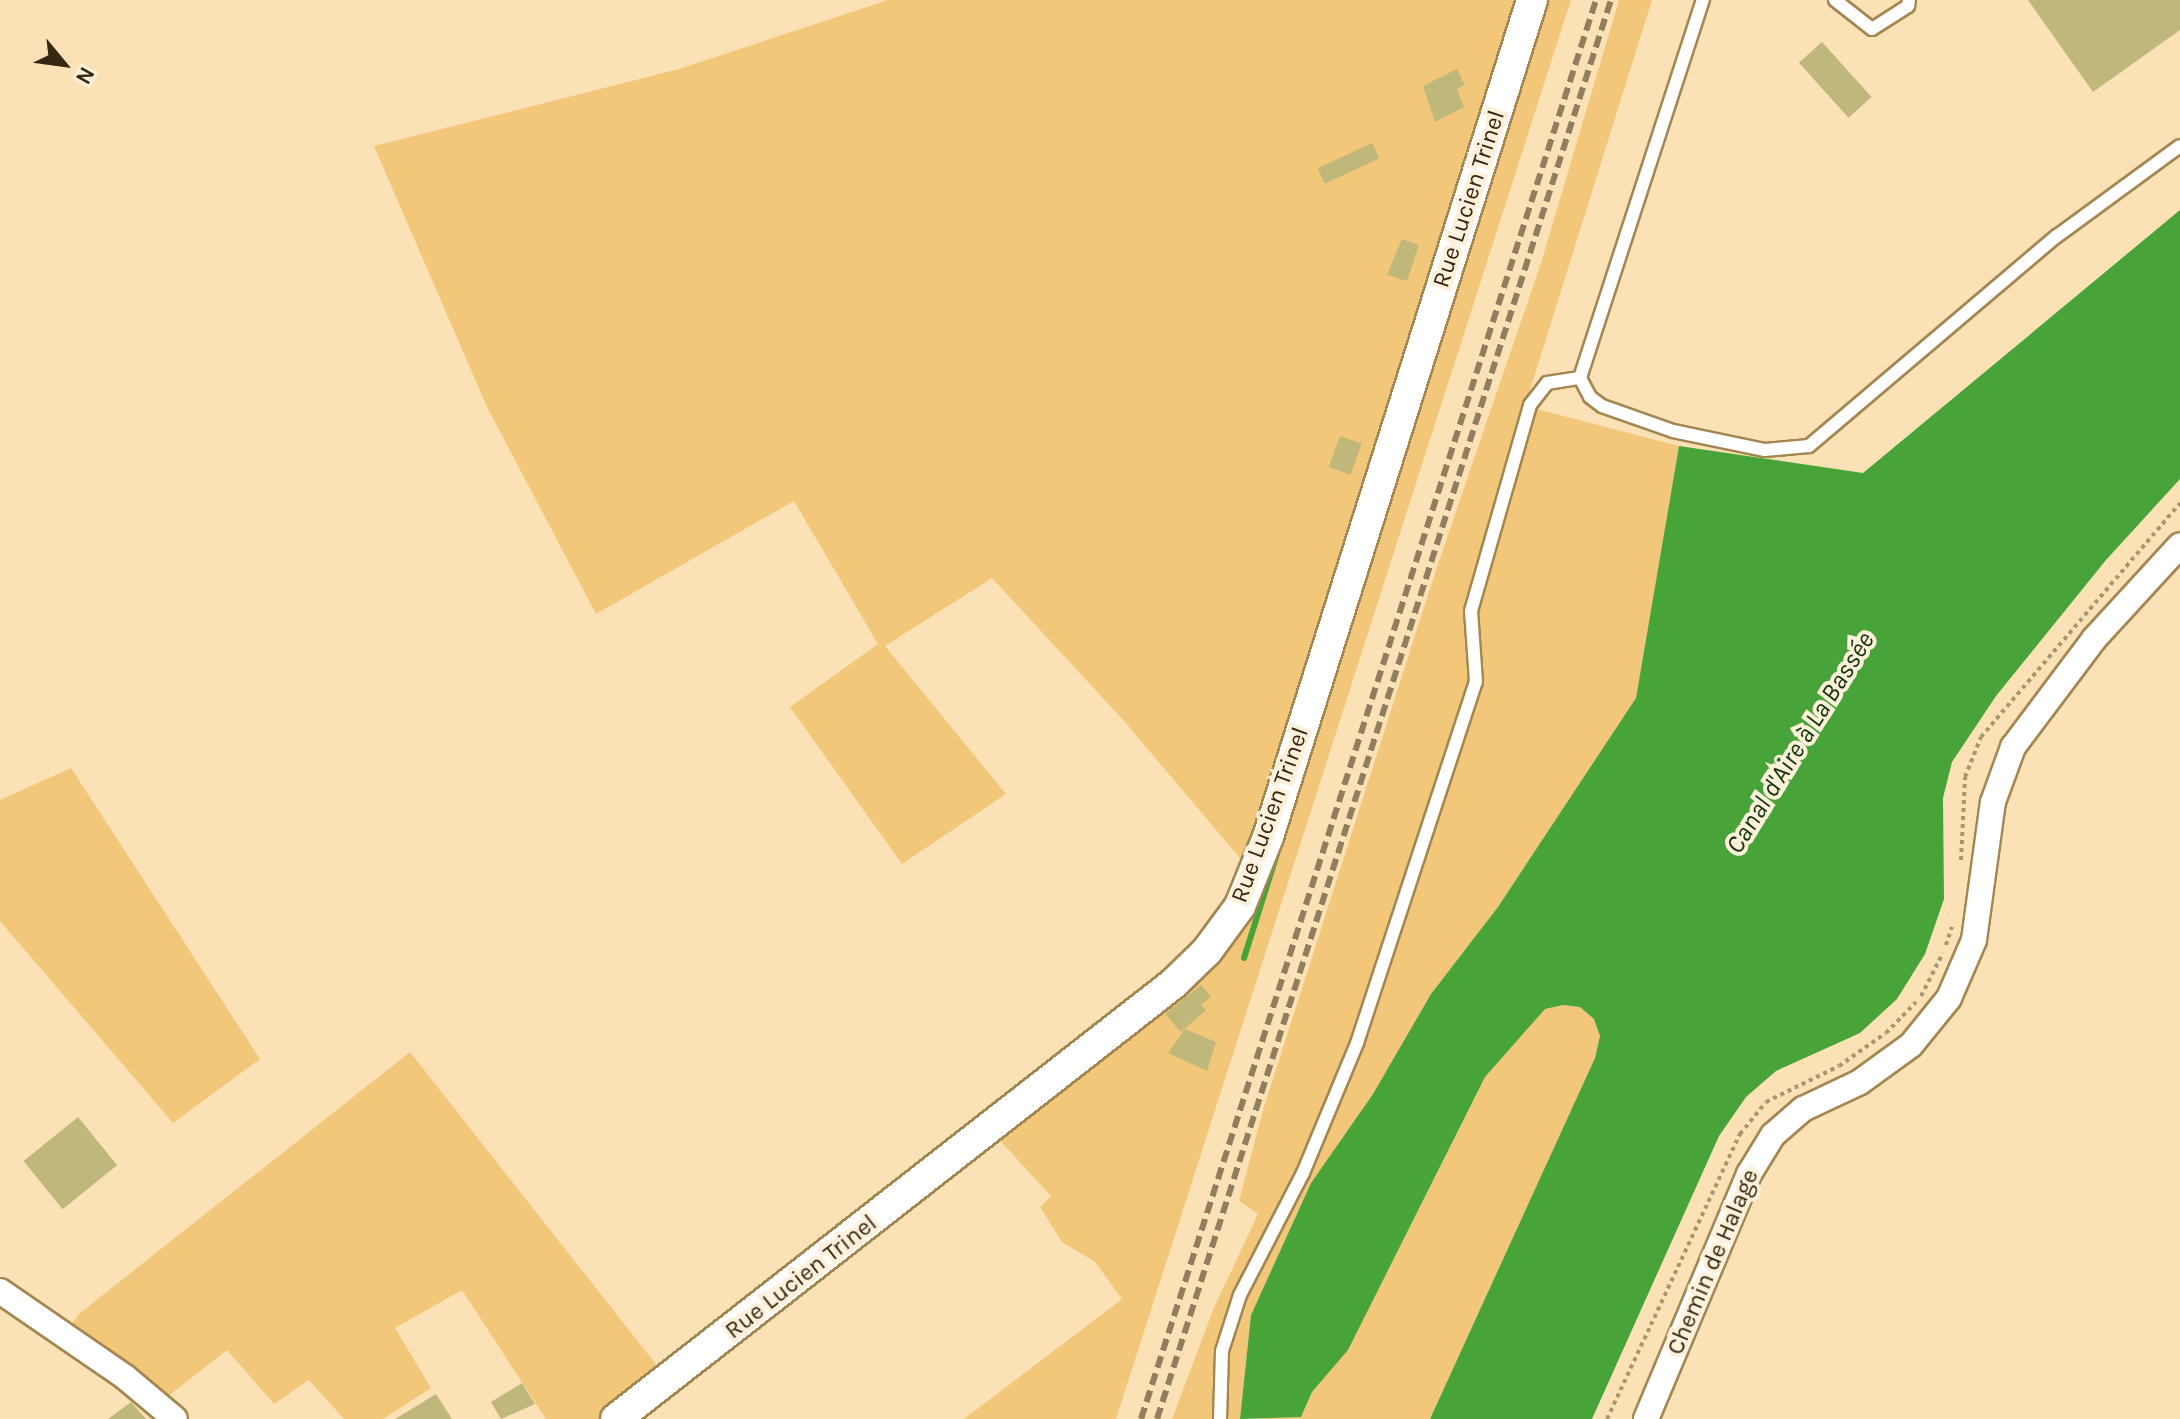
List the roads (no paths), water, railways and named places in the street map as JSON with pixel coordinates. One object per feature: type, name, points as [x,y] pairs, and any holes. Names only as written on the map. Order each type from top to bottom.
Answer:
[{"type":"street","name":"Rue Lucien Trinel","points":[[616,1419],[1173,984],[1207,951],[1240,906],[1268,837],[1532,0]]},
{"type":"street","name":"Chemin de Halage","points":[[1646,1419],[1749,1174],[1773,1135],[1793,1118],[1860,1082],[1911,1045],[1949,998],[1974,940],[1993,802],[2013,747],[2094,639],[2180,545]]},
{"type":"street","points":[[0,1291],[125,1377],[175,1419]]},
{"type":"lane","points":[[1703,0],[1583,355],[1580,378],[1590,397],[1602,406],[1673,431],[1765,450],[1809,446],[2057,236],[2180,146]]},
{"type":"lane","points":[[1835,0],[1872,29],[1908,6],[1909,0]]},
{"type":"lane","points":[[1220,1419],[1222,1351],[1240,1295],[1303,1173],[1357,1043],[1476,682],[1471,611],[1530,405],[1547,383],[1580,378]]},
{"type":"water","name":"Canal d'Aire à La Bassée","points":[[2180,210],[2180,479],[2106,560],[1996,696],[1952,762],[1943,798],[1944,899],[1925,954],[1897,999],[1860,1033],[1776,1071],[1746,1097],[1719,1136],[1592,1419],[1430,1419],[1595,1058],[1600,1036],[1594,1019],[1580,1007],[1563,1005],[1545,1009],[1485,1077],[1348,1350],[1312,1392],[1301,1417],[1240,1419],[1251,1315],[1311,1183],[1373,1094],[1431,994],[1498,907],[1636,698],[1679,446],[1863,473]]},
{"type":"waterway","points":[[1244,958],[1277,854]]},
{"type":"railway","points":[[1141,1419],[1596,0]]},
{"type":"railway","points":[[1157,1419],[1611,0]]}]
